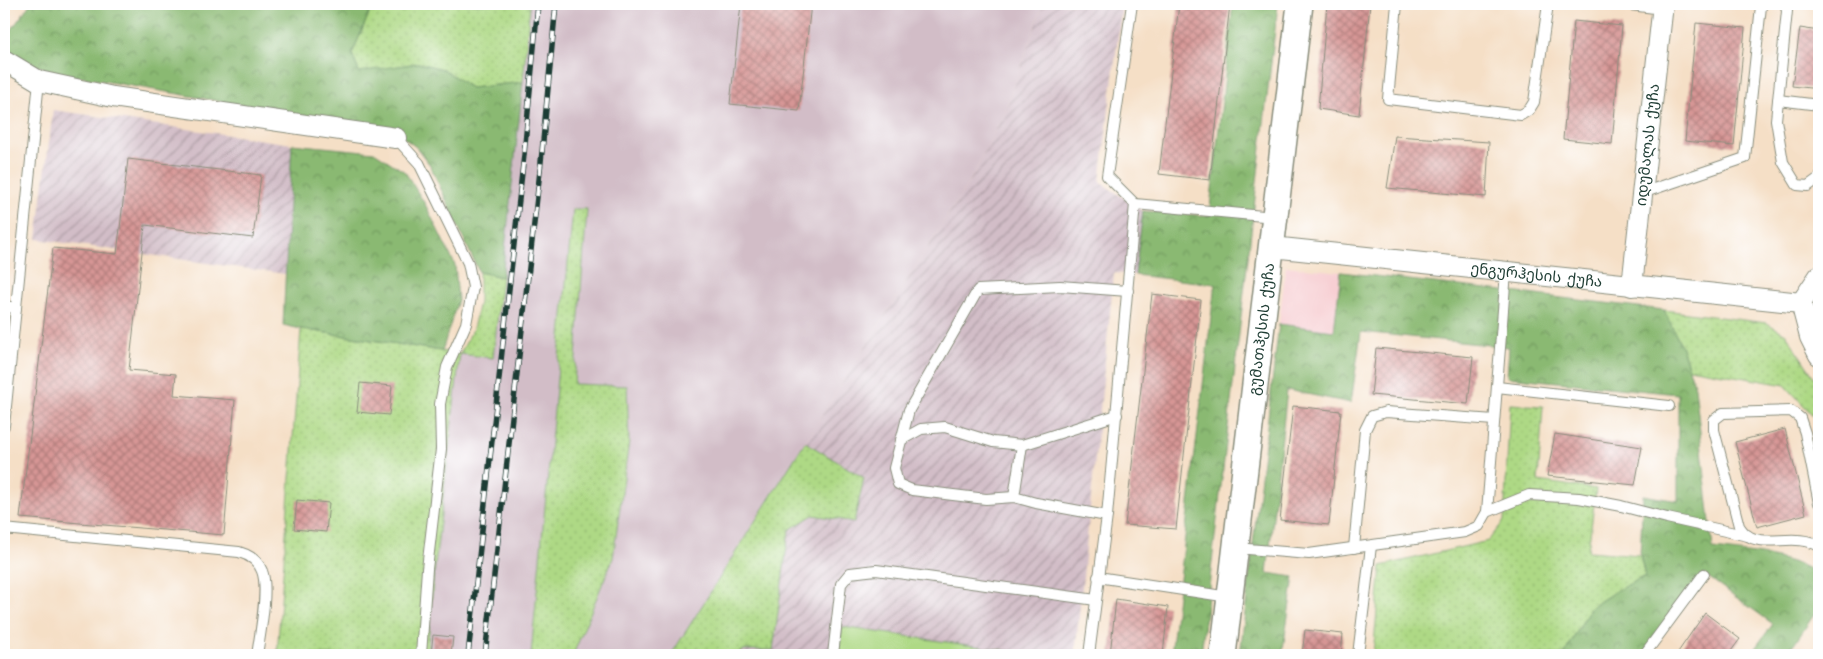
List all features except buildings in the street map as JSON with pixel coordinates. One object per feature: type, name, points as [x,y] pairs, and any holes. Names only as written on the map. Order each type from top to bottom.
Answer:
[{"type":"street","name":"გუმათჰესის ქუჩა","points":[[1223,655],[1300,4]]},
{"type":"street","name":"იდუმალას ქუჩა","points":[[1632,286],[1663,6]]},
{"type":"street","points":[[4,60],[39,81],[113,97],[396,138]]},
{"type":"street","name":"ენგურჰესის ქუჩა","points":[[1272,247],[1802,303]]},
{"type":"street","points":[[1819,276],[1802,303],[1810,337],[1819,355]]},
{"type":"lane","points":[[1132,4],[1107,176],[1135,204],[1275,217]]},
{"type":"lane","points":[[1397,4],[1388,99],[1521,115],[1529,110],[1534,102],[1548,4]]},
{"type":"lane","points":[[1622,4],[1663,6]]},
{"type":"lane","points":[[1642,193],[1745,158],[1763,4]]},
{"type":"lane","points":[[1785,4],[1787,11],[1776,120],[1783,162],[1797,185],[1808,186],[1819,178]]},
{"type":"lane","points":[[4,426],[39,81]]},
{"type":"lane","points":[[1778,100],[1819,105]]},
{"type":"lane","points":[[396,138],[418,163],[468,263],[473,287],[466,324],[447,367],[440,404],[441,449],[427,569],[421,655]]},
{"type":"lane","points":[[1090,655],[1098,576],[1107,516],[1135,204]]},
{"type":"lane","points":[[1236,548],[1303,554],[1465,532],[1479,526],[1487,512],[1506,272]]},
{"type":"lane","points":[[1107,516],[1036,503],[1014,496],[986,499],[912,490],[898,484],[894,468],[909,410],[978,290],[1060,286],[1128,291]]},
{"type":"lane","points":[[4,306],[16,308]]},
{"type":"lane","points":[[1497,387],[1668,406]]},
{"type":"lane","points":[[1748,536],[1739,526],[1714,430],[1714,420],[1723,412],[1791,411],[1800,418],[1806,433],[1819,503]]},
{"type":"lane","points":[[1354,548],[1366,430],[1372,416],[1386,412],[1494,420]]},
{"type":"lane","points":[[901,440],[921,429],[945,427],[994,442],[1022,446],[1117,414]]},
{"type":"lane","points":[[1014,496],[1022,446]]},
{"type":"lane","points":[[1487,512],[1529,495],[1580,498],[1757,539],[1801,539],[1819,546]]},
{"type":"lane","points":[[4,529],[239,552],[251,556],[262,570],[265,587],[257,655]]},
{"type":"lane","points":[[1358,655],[1371,546]]},
{"type":"lane","points":[[833,655],[841,584],[850,573],[876,570],[1096,600]]},
{"type":"lane","points":[[1644,655],[1704,574]]},
{"type":"lane","points":[[1098,576],[1230,597]]},
{"type":"shaded area","points":[[530,4],[1043,4],[1004,113],[972,177],[671,655],[573,655],[613,558],[629,441],[627,386],[574,385],[587,210],[573,209],[531,655],[427,655],[433,582],[460,354],[493,358]]},
{"type":"shaded area","points":[[1043,4],[1122,4],[1100,182],[1143,211],[1135,275],[1114,273],[1075,655],[1030,655],[843,627],[838,655],[732,655],[744,650],[773,650],[789,530],[813,515],[854,522],[864,478],[805,442],[972,177],[1004,113]]},
{"type":"shaded area","points":[[53,110],[292,144],[285,274],[37,239]]},
{"type":"shaded area","points":[[1286,266],[1341,272],[1334,331],[1279,324]]},
{"type":"green space","points":[[30,4],[373,4],[352,54],[359,72],[418,63],[443,69],[471,88],[523,82],[502,277],[479,272],[430,165],[416,147],[389,127],[305,116],[63,74],[14,59],[4,48],[4,40]]},
{"type":"green space","points":[[373,4],[530,4],[523,82],[471,88],[443,69],[418,63],[359,73],[352,54]]},
{"type":"green space","points":[[1233,4],[1278,4],[1201,655],[1171,655],[1215,284],[1135,275],[1143,211],[1209,216]]},
{"type":"green space","points":[[292,144],[374,152],[405,172],[425,204],[455,265],[458,300],[442,351],[283,325]]},
{"type":"green space","points":[[573,209],[587,209],[574,384],[627,386],[629,441],[613,558],[573,655],[531,655]]},
{"type":"green space","points":[[479,272],[502,277],[493,358],[460,354],[473,329],[479,302]]},
{"type":"green space","points":[[1341,272],[1664,310],[1682,348],[1695,387],[1713,549],[1783,559],[1796,563],[1819,575],[1819,607],[1787,655],[1750,655],[1773,624],[1704,574],[1644,655],[1564,655],[1591,607],[1645,576],[1640,555],[1643,495],[1678,501],[1678,394],[1507,377],[1509,347],[1361,332],[1351,403],[1287,390],[1267,573],[1294,577],[1282,655],[1240,655],[1279,324],[1334,331]]},
{"type":"green space","points":[[1664,310],[1767,323],[1786,334],[1819,385],[1819,422],[1785,385],[1689,368]]},
{"type":"green space","points":[[301,329],[460,354],[433,582],[427,655],[277,655]]},
{"type":"green space","points":[[1510,404],[1543,406],[1538,481],[1596,489],[1588,551],[1640,555],[1645,576],[1591,607],[1564,655],[1373,655],[1381,566],[1488,541],[1504,521]]},
{"type":"green space","points":[[805,442],[864,478],[854,522],[813,515],[789,530],[773,650],[744,650],[732,655],[671,655]]},
{"type":"green space","points":[[842,627],[1030,654],[1030,655],[838,655]]},
{"type":"railway","points":[[468,655],[524,155],[538,4]]},
{"type":"railway","points":[[485,655],[541,162],[556,4]]}]
